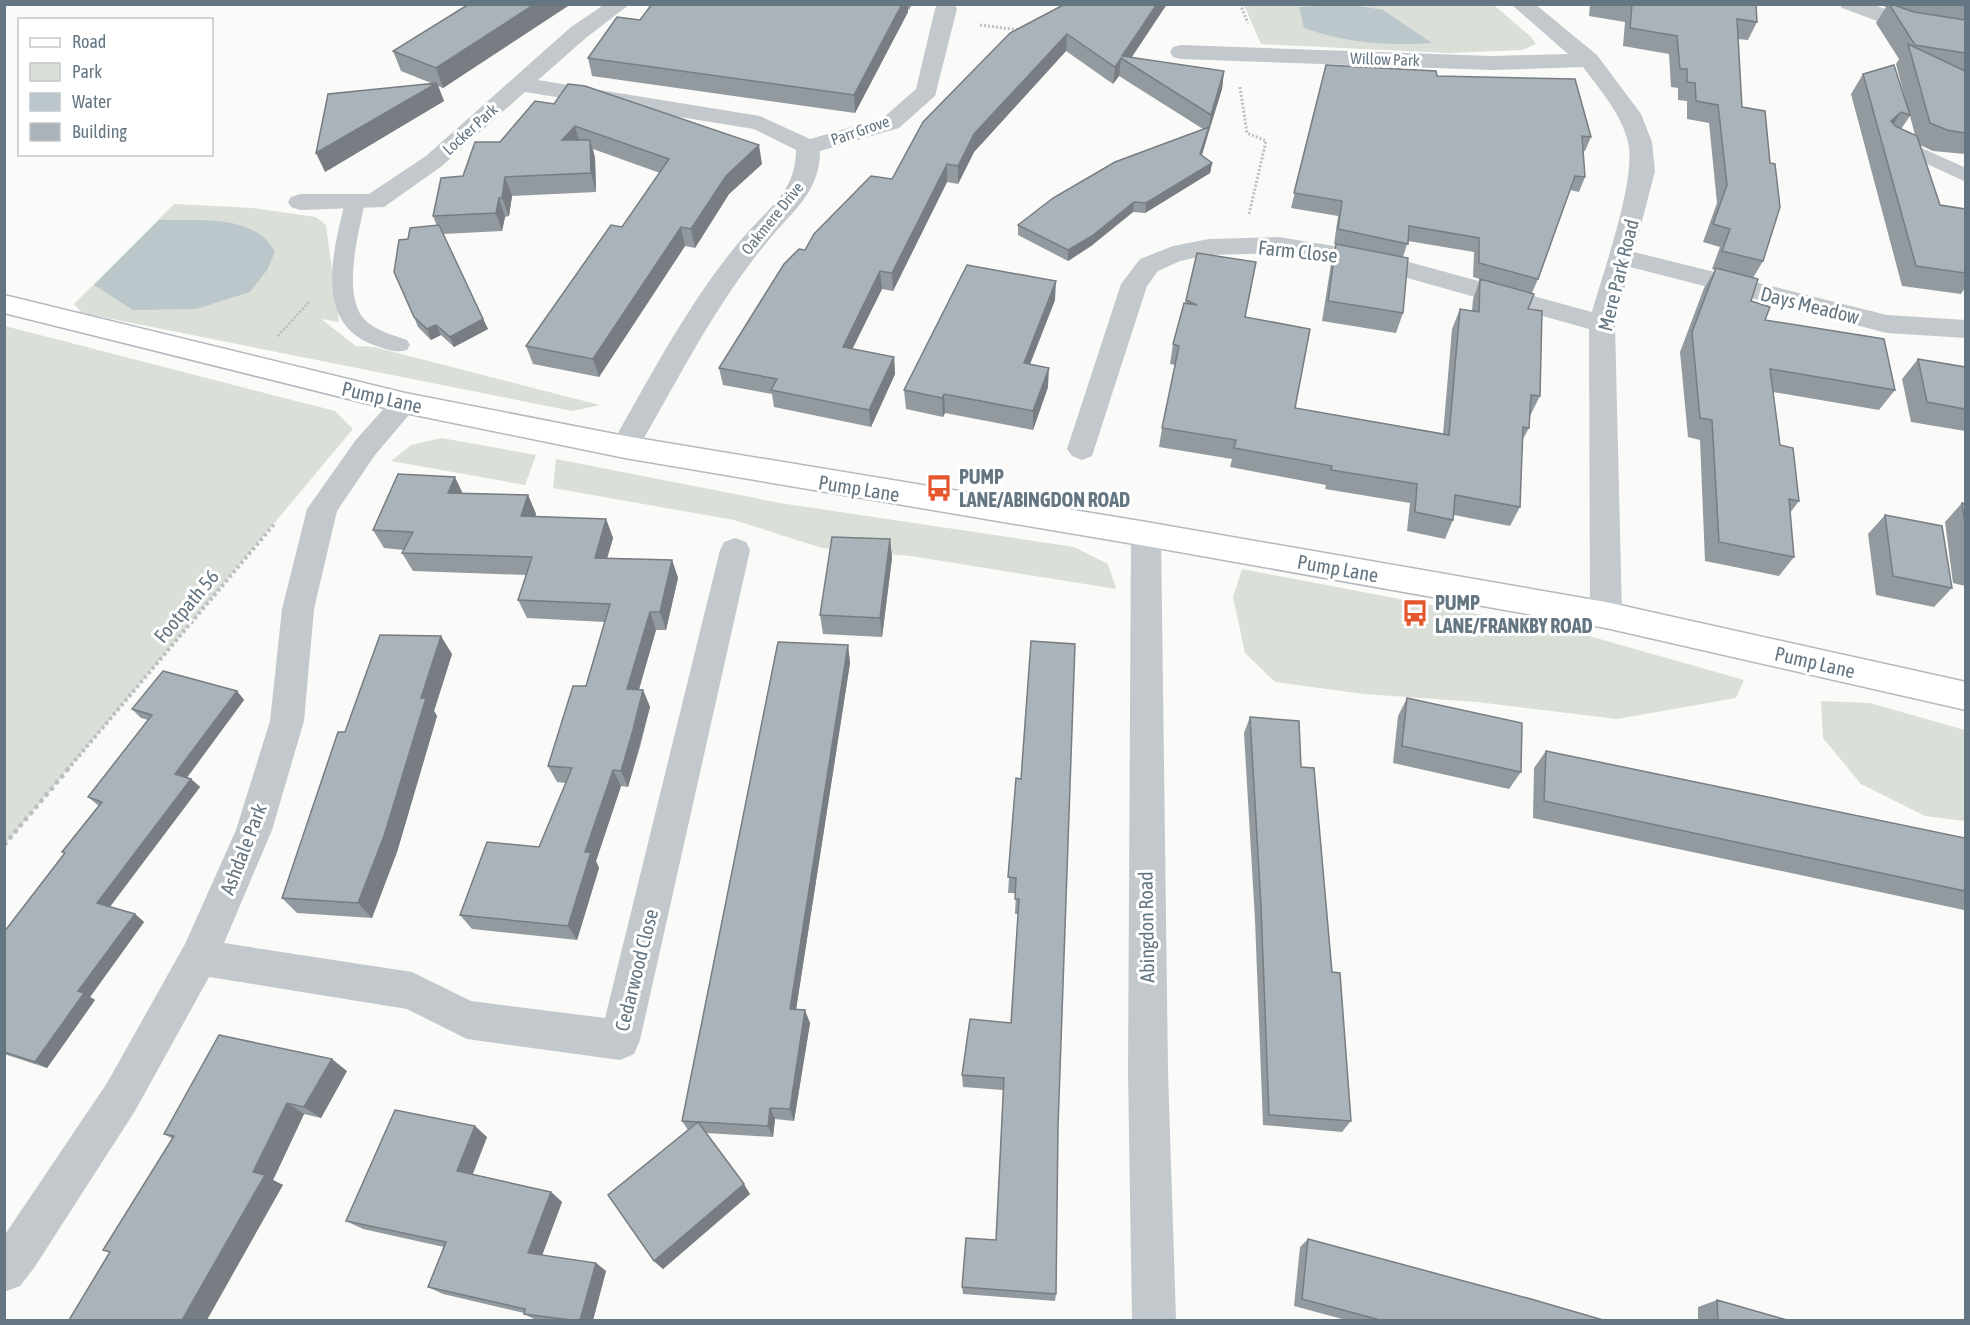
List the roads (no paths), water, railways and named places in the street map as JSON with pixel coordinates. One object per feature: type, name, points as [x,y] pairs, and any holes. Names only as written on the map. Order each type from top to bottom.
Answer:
[{"type":"street","name":"Locker Park","points":[[300,202],[375,202],[434,160],[579,32],[620,4]]},
{"type":"street","name":"Mere Park Road","points":[[1521,4],[1589,60],[1629,114],[1640,142],[1643,171],[1622,257],[1602,324],[1606,615]]},
{"type":"street","points":[[1849,4],[1910,25],[1965,33]]},
{"type":"street","name":"Parr Grove","points":[[808,147],[891,123],[927,91],[945,14]]},
{"type":"street","name":"Willow Park","points":[[1181,52],[1492,63],[1589,60]]},
{"type":"street","points":[[518,84],[760,123],[808,147]]},
{"type":"street","name":"Oakmere Drive","points":[[625,447],[711,297],[740,257],[803,185],[808,166],[808,147]]},
{"type":"street","name":"Farm Close","points":[[1082,449],[1134,284],[1149,265],[1173,254],[1209,247],[1279,245],[1376,261],[1602,324]]},
{"type":"street","name":"Days Meadow","points":[[1622,257],[1887,324],[1965,328]]},
{"type":"street","name":"Pump Lane","points":[[4,304],[405,403],[625,447],[1146,534],[1606,615],[1965,696]]},
{"type":"street","name":"Ashdale Park","points":[[4,1270],[19,1253],[121,1097],[199,957],[254,830],[287,721],[298,609],[322,509],[365,448],[405,403]]},
{"type":"street","name":"Abingdon Road","points":[[1146,534],[1147,1048],[1154,1320]]},
{"type":"street","name":"Cedarwood Close","points":[[199,957],[412,991],[467,1020],[620,1040],[735,550]]},
{"type":"lane","points":[[1890,140],[1965,176]]},
{"type":"lane","points":[[355,202],[343,272],[345,300],[354,321],[374,336],[399,345]]},
{"type":"water","points":[[1348,4],[1383,10],[1432,43],[1367,42],[1336,37],[1304,28],[1299,7]]},
{"type":"water","points":[[159,220],[207,220],[240,225],[266,239],[275,252],[267,270],[250,292],[196,309],[133,310],[94,285]]},
{"type":"place","name":"PUMP LANE/ABINGDON ROAD","points":[[939,488]]},
{"type":"place","name":"PUMP LANE/FRANKBY ROAD","points":[[1415,613]]}]
